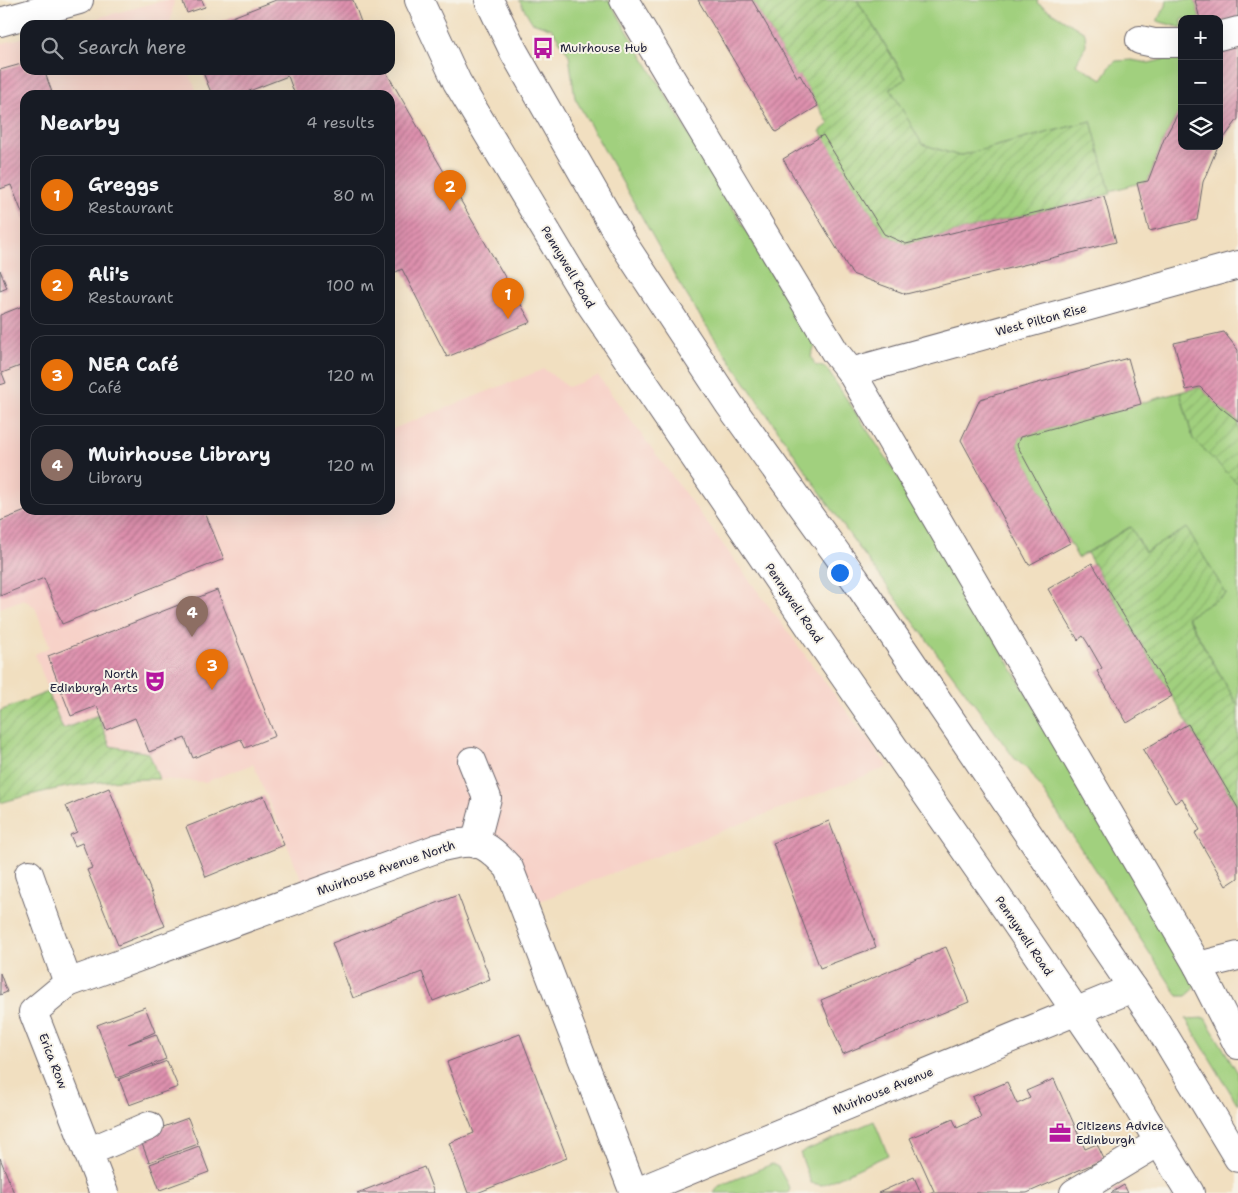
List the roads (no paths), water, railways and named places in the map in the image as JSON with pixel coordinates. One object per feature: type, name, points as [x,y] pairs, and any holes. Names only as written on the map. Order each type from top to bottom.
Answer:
[{"type":"street","points":[[0,22],[80,0]]},
{"type":"street","name":"Pennywell Road","points":[[419,0],[457,82],[588,299],[1113,1066],[1190,1193]]},
{"type":"street","points":[[489,0],[514,52],[623,243],[729,404],[855,579],[1156,1022],[1238,1158]]},
{"type":"street","points":[[624,0],[835,352],[851,372],[1198,966],[1238,1045]]},
{"type":"street","points":[[1223,35],[1238,31]]},
{"type":"street","points":[[1140,40],[1168,44],[1178,43]]},
{"type":"street","name":"West Pilton Rise","points":[[851,372],[1236,274]]},
{"type":"street","points":[[472,761],[487,798],[475,844]]},
{"type":"street","name":"Muirhouse Avenue North","points":[[68,983],[438,848],[464,841],[490,847],[509,868],[634,1193]]},
{"type":"street","points":[[29,874],[68,983]]},
{"type":"street","points":[[1198,966],[1238,956]]},
{"type":"street","name":"Erica Row","points":[[68,983],[33,1012],[104,1193]]},
{"type":"street","name":"Muirhouse Avenue","points":[[634,1193],[673,1186],[1133,988]]},
{"type":"street","points":[[88,1152],[149,1126]]},
{"type":"street","points":[[1074,1193],[1159,1142]]},
{"type":"place","name":"Muirhouse Hub","points":[[543,48]]},
{"type":"place","name":"Ali's","points":[[450,211]]},
{"type":"place","name":"Greggs","points":[[508,319]]},
{"type":"place","name":"Muirhouse Library","points":[[192,637]]},
{"type":"place","name":"North Edinburgh Arts","points":[[155,681]]},
{"type":"place","name":"NEA Café","points":[[212,690]]},
{"type":"place","name":"Citizens Advice Edinburgh","points":[[1060,1133]]}]
